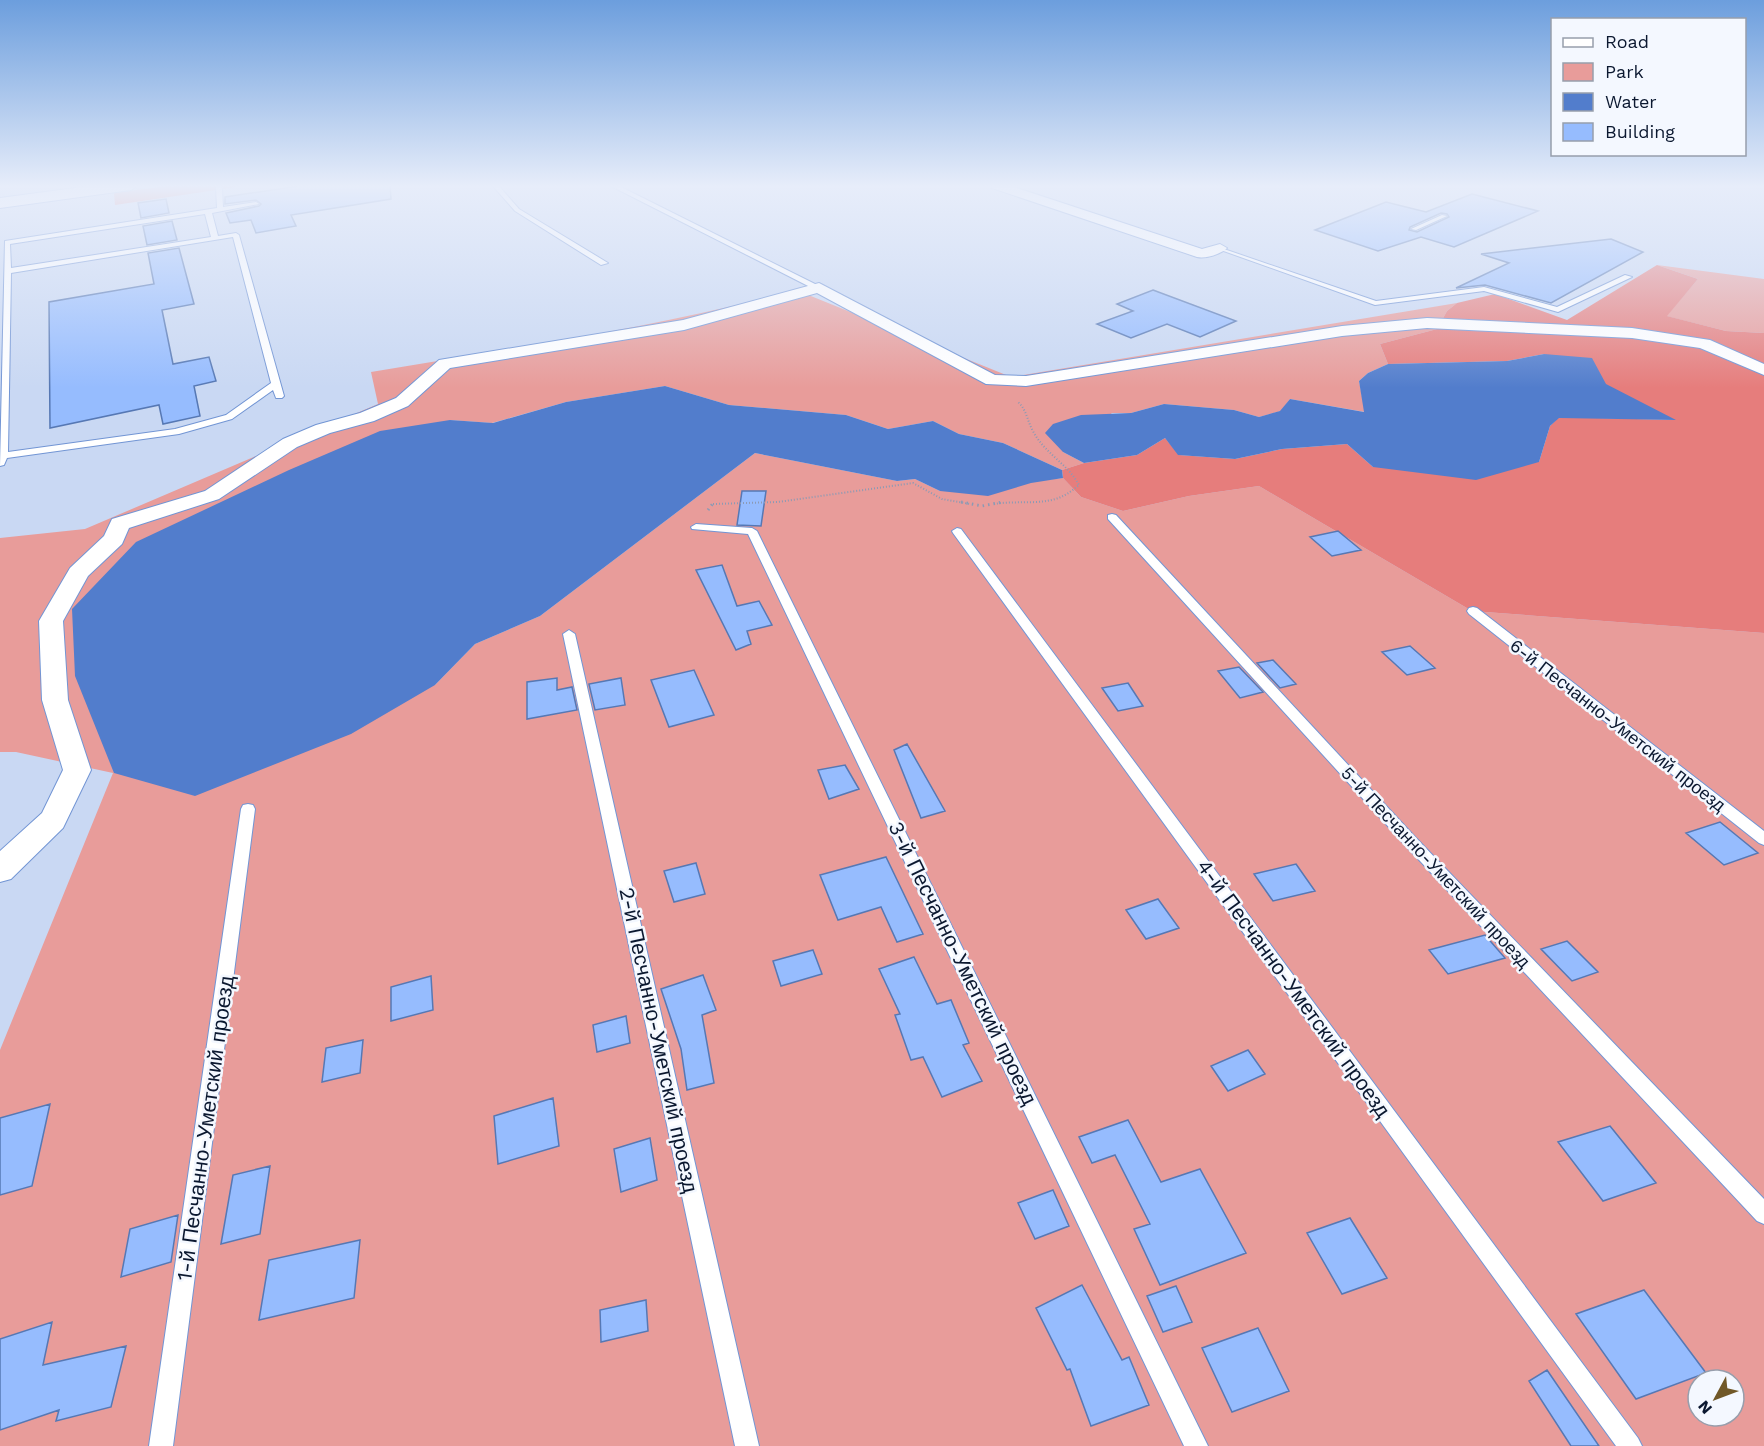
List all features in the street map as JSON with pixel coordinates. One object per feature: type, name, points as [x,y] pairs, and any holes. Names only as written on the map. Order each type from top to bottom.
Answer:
[{"type":"street","points":[[0,870],[53,820],[77,770],[56,700],[51,621],[78,573],[114,539],[120,524],[212,495],[290,443],[323,429],[367,417],[402,402],[445,364],[684,325],[819,288],[992,380],[1026,381],[1342,332],[1427,323],[1632,333],[1704,344],[1764,370]]},
{"type":"lane","points":[[8,252],[2,459],[176,432],[229,417],[275,384]]},
{"type":"lane","points":[[7,272],[126,252]]},
{"type":"lane","points":[[241,252],[279,396]]},
{"type":"lane","points":[[587,252],[604,263]]},
{"type":"lane","points":[[748,252],[819,288]]},
{"type":"lane","points":[[1233,252],[1374,303],[1484,289],[1558,310],[1628,277]]},
{"type":"lane","name":"5-й Песчанно-Уметский проезд","points":[[1112,517],[1411,842],[1764,1214]]},
{"type":"lane","name":"3-й Песчанно-Уметский проезд","points":[[696,527],[752,531],[1196,1446]]},
{"type":"lane","name":"4-й Песчанно-Уметский проезд","points":[[957,531],[1630,1446]]},
{"type":"lane","name":"6-й Песчанно-Уметский проезд","points":[[1473,611],[1764,839]]},
{"type":"lane","name":"2-й Песчанно-Уметский проезд","points":[[569,634],[747,1446]]},
{"type":"lane","name":"1-й Песчанно-Уметский проезд","points":[[161,1446],[248,809]]},
{"type":"path","points":[[696,527],[714,502],[778,502],[914,483],[942,499],[982,506],[1010,501],[1031,502],[1062,497],[1077,488],[1079,485],[1072,472],[1056,461],[1033,432],[1023,407],[992,380]]},
{"type":"green space","points":[[1657,265],[1764,279],[1764,333],[1726,331],[1666,316],[1698,279]]},
{"type":"green space","points":[[796,290],[1011,377],[1457,303],[1447,311],[1437,329],[1380,344],[1388,364],[1368,373],[1359,381],[1365,412],[1290,399],[1281,411],[1259,417],[1234,410],[1164,404],[1131,413],[1112,413],[1063,452],[1084,463],[1062,470],[1003,443],[959,434],[933,421],[888,429],[846,415],[729,405],[665,386],[566,402],[492,423],[450,420],[435,685],[475,644],[540,616],[755,453],[897,481],[915,479],[940,491],[1063,478],[1081,497],[1123,511],[1189,496],[1259,486],[1472,611],[1764,633],[1764,1446],[0,1446],[0,1050],[113,773],[16,752],[0,752],[0,538],[85,529],[378,404],[371,372],[585,336],[691,315]]},
{"type":"shaded area","points":[[1657,265],[1698,279],[1667,316],[1726,331],[1764,333],[1764,633],[1472,611],[1259,486],[1189,496],[1123,511],[1081,497],[1063,478],[1062,470],[1084,463],[1137,455],[1165,438],[1179,455],[1235,459],[1282,449],[1347,444],[1373,467],[1539,462],[1550,426],[1559,417],[1674,420],[1544,354],[1507,361],[1388,364],[1380,344],[1437,329],[1447,311],[1457,303],[1495,294],[1567,320]]},
{"type":"water","points":[[1544,354],[1592,358],[1606,384],[1676,420],[1559,418],[1550,426],[1539,462],[1476,480],[1373,467],[1347,444],[1282,449],[1235,459],[1178,455],[1165,438],[1137,455],[1084,463],[1063,452],[1045,433],[1053,424],[1081,415],[1131,413],[1164,404],[1234,410],[1259,417],[1280,411],[1290,399],[1364,412],[1359,381],[1368,373],[1388,364],[1507,361]]},
{"type":"water","points":[[665,386],[729,405],[846,415],[888,429],[933,421],[959,434],[1003,443],[1062,470],[1063,478],[1031,483],[988,496],[940,491],[915,479],[897,481],[755,453],[540,616],[475,644],[435,685],[351,734],[195,796],[114,773],[75,676],[72,609],[136,542],[289,470],[380,431],[450,420],[493,423],[566,402]]},
{"type":"building","points":[[180,252],[194,304],[162,310],[173,364],[209,357],[216,381],[194,386],[200,416],[163,424],[159,405],[50,428],[49,302],[154,284],[148,253]]},
{"type":"building","points":[[1642,252],[1551,303],[1485,285],[1456,288],[1509,263],[1481,254]]},
{"type":"building","points":[[1153,290],[1236,321],[1200,337],[1167,324],[1131,338],[1097,324],[1133,311],[1117,304]]},
{"type":"building","points":[[742,491],[766,491],[761,526],[737,525]]},
{"type":"building","points":[[1338,531],[1361,550],[1332,556],[1310,537]]},
{"type":"building","points":[[722,565],[737,606],[759,601],[772,625],[747,631],[751,644],[736,650],[696,570]]},
{"type":"building","points":[[1410,646],[1435,668],[1407,675],[1382,652]]},
{"type":"building","points":[[1273,660],[1296,684],[1280,688],[1257,663]]},
{"type":"building","points":[[1239,667],[1263,692],[1240,698],[1218,671]]},
{"type":"building","points":[[694,670],[714,715],[669,727],[651,680]]},
{"type":"building","points":[[557,678],[557,690],[572,687],[577,710],[527,719],[527,682]]},
{"type":"building","points":[[621,678],[625,705],[595,710],[589,684]]},
{"type":"building","points":[[1128,683],[1143,706],[1118,711],[1102,688]]},
{"type":"building","points":[[907,744],[945,811],[921,818],[894,750]]},
{"type":"building","points":[[845,765],[859,789],[829,799],[818,770]]},
{"type":"building","points":[[1720,822],[1758,853],[1724,865],[1686,833]]},
{"type":"building","points":[[886,857],[923,934],[897,942],[881,907],[838,920],[820,875]]},
{"type":"building","points":[[696,863],[705,894],[674,902],[664,871]]},
{"type":"building","points":[[1296,864],[1315,891],[1273,901],[1254,874]]},
{"type":"building","points":[[1158,899],[1179,928],[1146,939],[1126,910]]},
{"type":"building","points":[[1485,935],[1505,958],[1448,974],[1429,950]]},
{"type":"building","points":[[1567,941],[1598,972],[1572,981],[1541,949]]},
{"type":"building","points":[[813,950],[822,974],[781,986],[773,961]]},
{"type":"building","points":[[914,957],[937,1004],[951,1000],[969,1043],[963,1045],[982,1081],[942,1097],[923,1057],[911,1060],[895,1015],[900,1014],[879,969]]},
{"type":"building","points":[[703,975],[716,1010],[702,1015],[714,1083],[687,1090],[681,1049],[661,989]]},
{"type":"building","points":[[431,976],[433,1010],[391,1021],[391,987]]},
{"type":"building","points":[[626,1016],[630,1043],[597,1052],[593,1025]]},
{"type":"building","points":[[363,1040],[360,1073],[322,1082],[326,1048]]},
{"type":"building","points":[[1248,1050],[1265,1074],[1228,1091],[1211,1066]]},
{"type":"building","points":[[553,1098],[559,1146],[498,1164],[494,1116]]},
{"type":"building","points":[[50,1104],[32,1186],[0,1195],[0,1118]]},
{"type":"building","points":[[1128,1120],[1161,1182],[1200,1169],[1246,1253],[1160,1285],[1134,1229],[1150,1224],[1115,1155],[1092,1163],[1079,1137]]},
{"type":"building","points":[[1610,1126],[1656,1183],[1603,1201],[1558,1142]]},
{"type":"building","points":[[650,1138],[657,1180],[621,1192],[614,1149]]},
{"type":"building","points":[[270,1166],[260,1234],[221,1244],[233,1175]]},
{"type":"building","points":[[1053,1190],[1069,1226],[1035,1239],[1018,1203]]},
{"type":"building","points":[[178,1215],[171,1262],[121,1277],[130,1229]]},
{"type":"building","points":[[1350,1218],[1387,1278],[1342,1294],[1307,1233]]},
{"type":"building","points":[[360,1240],[354,1298],[259,1320],[269,1260]]},
{"type":"building","points":[[1082,1285],[1122,1360],[1129,1357],[1149,1405],[1091,1426],[1070,1369],[1067,1370],[1036,1308]]},
{"type":"building","points":[[1176,1286],[1192,1322],[1163,1332],[1147,1296]]},
{"type":"building","points":[[1644,1290],[1702,1368],[1686,1368],[1686,1380],[1636,1399],[1576,1314]]},
{"type":"building","points":[[646,1300],[648,1331],[601,1342],[600,1310]]},
{"type":"building","points":[[52,1322],[43,1365],[126,1346],[111,1407],[56,1421],[59,1410],[0,1430],[0,1339]]},
{"type":"building","points":[[1258,1328],[1289,1391],[1232,1412],[1202,1348]]},
{"type":"building","points":[[1547,1370],[1599,1446],[1571,1446],[1529,1381]]}]
